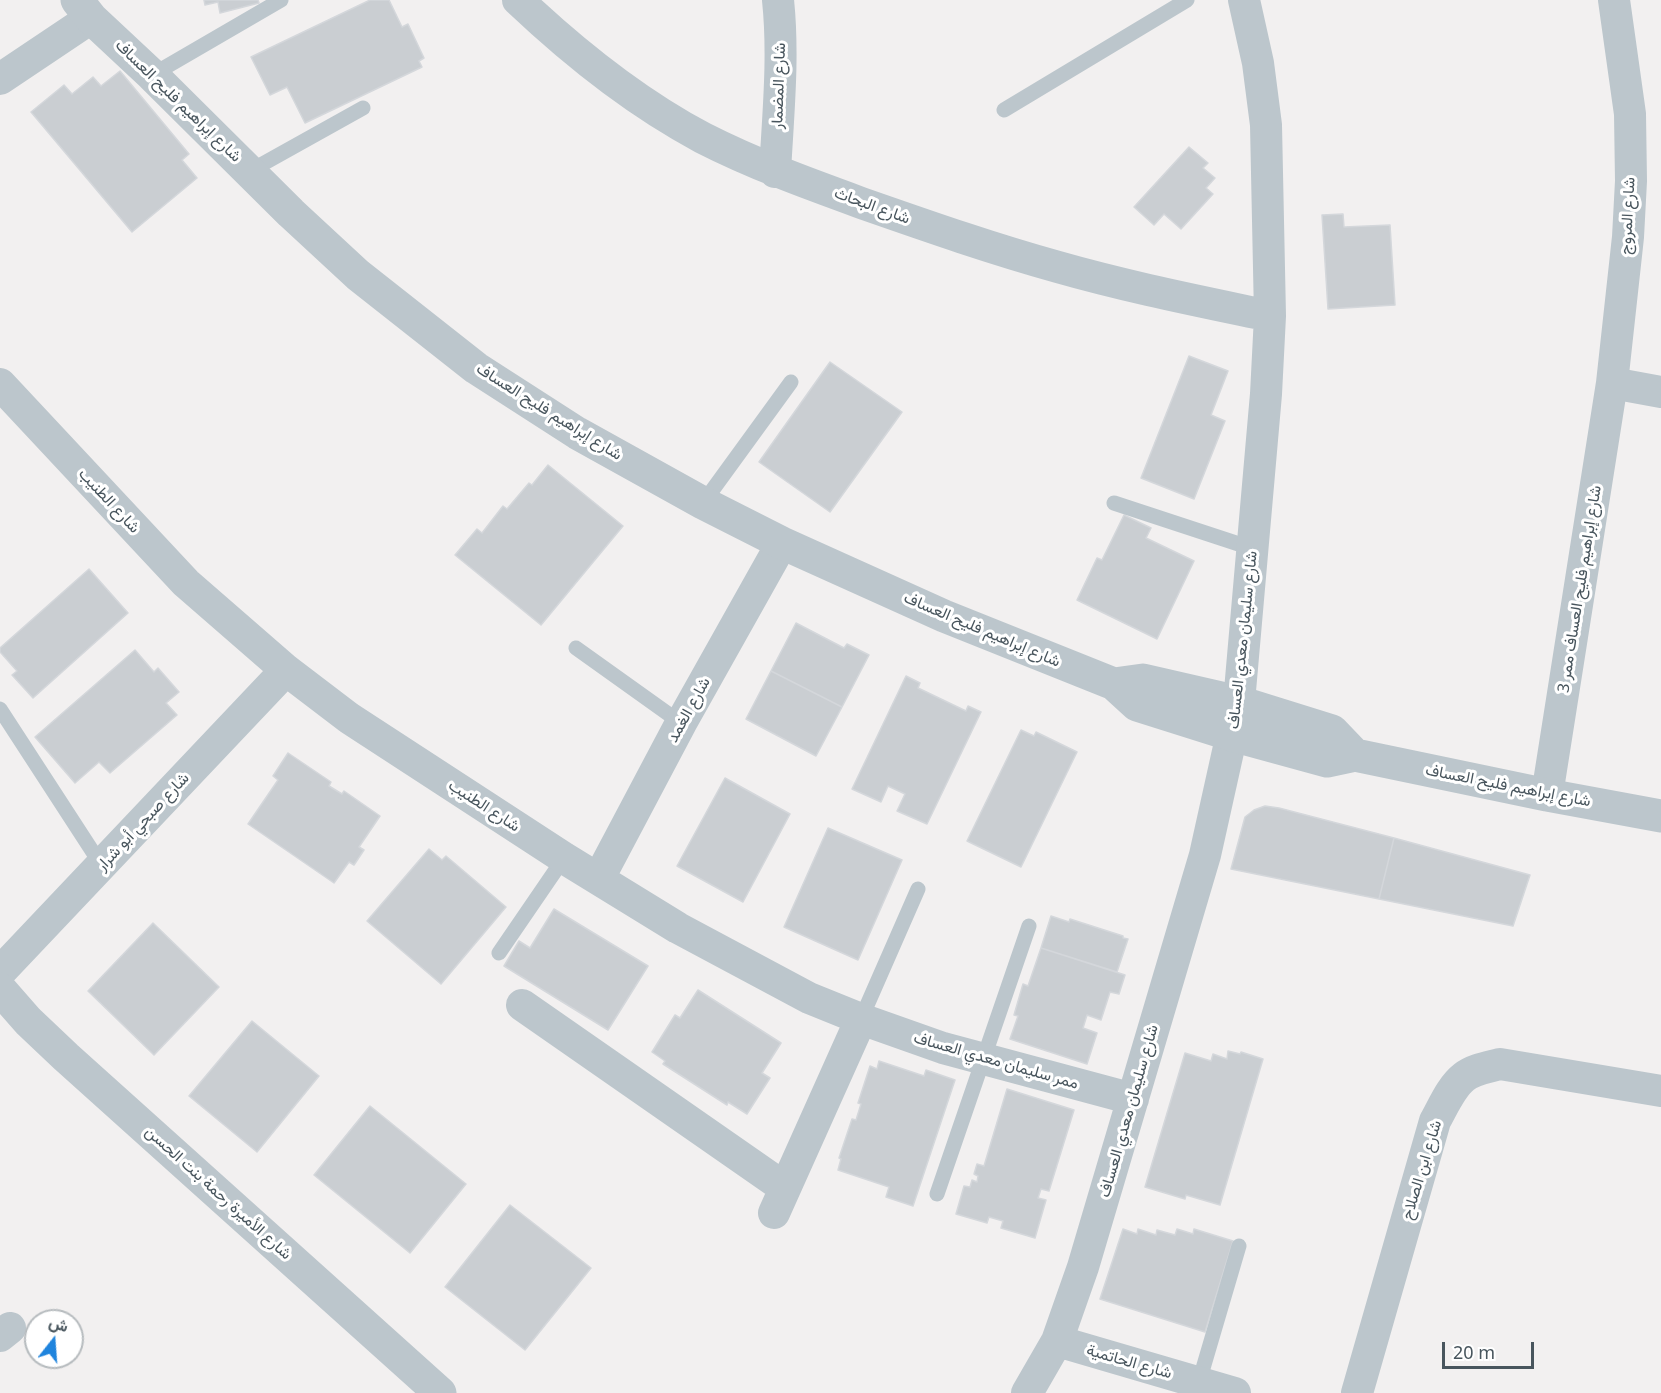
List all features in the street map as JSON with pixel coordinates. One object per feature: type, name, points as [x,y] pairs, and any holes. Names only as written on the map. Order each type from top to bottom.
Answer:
[{"type":"street","name":"شارع البحاث","points":[[518,0],[556,36],[631,94],[703,137],[775,171],[943,232],[1058,267],[1170,295],[1270,316]]},
{"type":"street","name":"شارع المضمار","points":[[775,171],[781,22],[778,0]]},
{"type":"street","name":"شارع سليمان معدي العساف","points":[[1027,1393],[1058,1341],[1083,1267],[1205,855],[1239,702],[1254,549],[1270,316],[1266,125],[1258,63],[1244,0]]},
{"type":"street","name":"شارع المروج","points":[[1612,383],[1628,237],[1631,181],[1630,114],[1614,0]]},
{"type":"street","name":"شارع إبراهيم فليح العساف","points":[[84,9],[291,213],[358,275],[476,368],[577,433],[703,503],[782,543],[944,616],[1114,684],[1137,705],[1327,761],[1355,755],[1661,816]]},
{"type":"street","points":[[0,79],[84,9]]},
{"type":"street","points":[[1612,383],[1661,392]]},
{"type":"street","name":"شارع إبراهيم فليح العساف ممر 3","points":[[1547,795],[1612,383]]},
{"type":"street","name":"شارع الطنيب","points":[[0,384],[186,583],[286,670],[349,718],[564,858],[678,928],[749,968],[809,998],[861,1019]]},
{"type":"street","name":"شارع الغمد","points":[[599,878],[681,723],[782,543]]},
{"type":"street","name":"شارع صبحي أبو شرار","points":[[0,972],[286,670]]},
{"type":"street","name":"شارع إبراهيم فليح العساف","points":[[1114,684],[1143,680],[1239,702],[1332,731],[1355,755]]},
{"type":"street","name":"شارع الأميرة رحمة بنت الحسن","points":[[0,989],[28,1021],[66,1057],[440,1393]]},
{"type":"street","points":[[522,1005],[779,1201],[861,1019]]},
{"type":"street","name":"ممر سليمان معدي العساف","points":[[861,1019],[984,1060],[1133,1099]]},
{"type":"street","name":"شارع ابن الصلاح","points":[[1357,1393],[1435,1121],[1464,1077],[1500,1064],[1661,1091]]},
{"type":"street","name":"شارع الحاتمية","points":[[1058,1341],[1234,1393]]},
{"type":"lane","points":[[152,75],[281,0]]},
{"type":"lane","points":[[1004,110],[1187,0]]},
{"type":"lane","points":[[250,171],[363,108]]},
{"type":"lane","points":[[703,503],[791,382]]},
{"type":"lane","points":[[1114,503],[1254,549]]},
{"type":"lane","points":[[576,648],[681,723]]},
{"type":"lane","points":[[0,709],[102,866]]},
{"type":"lane","points":[[499,953],[564,858]]},
{"type":"lane","points":[[861,1019],[918,889]]},
{"type":"lane","points":[[937,1194],[1029,926]]},
{"type":"lane","points":[[1198,1382],[1239,1246]]},
{"type":"building","points":[[204,0],[258,0],[259,3],[220,13],[218,2],[205,5]]},
{"type":"building","points":[[370,0],[389,0],[402,27],[408,24],[424,58],[419,61],[422,67],[305,123],[287,87],[270,95],[251,57]]},
{"type":"building","points":[[120,71],[189,154],[182,160],[197,178],[132,232],[31,112],[64,85],[72,94],[93,77],[101,86]]},
{"type":"building","points":[[1189,147],[1208,163],[1203,168],[1215,178],[1206,188],[1213,194],[1181,229],[1164,214],[1154,225],[1134,207]]},
{"type":"building","points":[[1343,214],[1344,227],[1390,225],[1395,305],[1328,309],[1322,215]]},
{"type":"building","points":[[1189,356],[1228,371],[1211,415],[1225,421],[1194,499],[1141,478]]},
{"type":"building","points":[[830,362],[902,412],[830,512],[759,462]]},
{"type":"building","points":[[548,465],[623,526],[541,625],[455,555],[477,529],[482,533],[503,506],[507,509],[529,483],[532,485]]},
{"type":"building","points":[[1124,515],[1151,528],[1146,538],[1194,561],[1157,639],[1077,600],[1097,558],[1102,560]]},
{"type":"building","points":[[89,569],[128,613],[33,698],[12,675],[17,671],[0,652],[0,648]]},
{"type":"building","points":[[796,623],[844,648],[847,644],[869,655],[842,707],[771,671]]},
{"type":"building","points":[[135,650],[154,672],[158,668],[179,692],[166,703],[177,715],[110,773],[99,762],[75,783],[35,737]]},
{"type":"building","points":[[771,671],[842,707],[816,756],[746,719]]},
{"type":"building","points":[[906,676],[920,683],[918,688],[966,711],[968,706],[981,712],[927,824],[897,811],[905,794],[888,786],[881,802],[852,789]]},
{"type":"building","points":[[1021,730],[1034,736],[1036,732],[1077,752],[1021,867],[967,841]]},
{"type":"building","points":[[288,753],[331,782],[329,786],[342,794],[344,791],[380,816],[359,847],[364,850],[354,865],[349,862],[334,883],[248,824],[278,780],[273,776]]},
{"type":"building","points":[[725,778],[790,814],[743,902],[677,866]]},
{"type":"building","points":[[1265,806],[1394,838],[1379,899],[1231,869],[1245,817]]},
{"type":"building","points":[[828,828],[902,860],[858,960],[784,927]]},
{"type":"building","points":[[1394,838],[1530,875],[1513,926],[1379,899]]},
{"type":"building","points":[[429,849],[442,860],[446,856],[506,907],[441,984],[367,921]]},
{"type":"building","points":[[554,909],[648,966],[608,1030],[504,966],[519,941],[530,948]]},
{"type":"building","points":[[1051,916],[1069,922],[1070,919],[1128,939],[1117,972],[1041,948]]},
{"type":"building","points":[[153,923],[219,987],[154,1055],[88,991]]},
{"type":"building","points":[[1041,948],[1125,975],[1119,994],[1110,992],[1101,1020],[1087,1015],[1083,1028],[1097,1033],[1087,1064],[1010,1039],[1018,1016],[1014,1015],[1023,984],[1028,986]]},
{"type":"building","points":[[698,990],[781,1043],[762,1073],[770,1078],[747,1114],[728,1102],[727,1105],[663,1064],[665,1061],[652,1052],[675,1015],[680,1018]]},
{"type":"building","points":[[252,1021],[319,1076],[257,1152],[189,1096]]},
{"type":"building","points":[[1228,1051],[1240,1054],[1241,1052],[1263,1059],[1220,1205],[1186,1195],[1185,1199],[1145,1187],[1185,1053],[1211,1061],[1213,1054],[1227,1059]]},
{"type":"building","points":[[879,1061],[924,1076],[926,1070],[955,1080],[913,1206],[886,1197],[889,1187],[838,1170],[841,1159],[839,1158],[852,1119],[856,1120],[861,1104],[858,1103],[870,1066],[877,1069]]},
{"type":"building","points":[[1007,1089],[1074,1110],[1049,1191],[1041,1189],[1038,1198],[1046,1200],[1035,1238],[1001,1228],[1003,1221],[989,1217],[987,1223],[956,1214],[964,1186],[970,1187],[972,1180],[977,1182],[978,1176],[974,1174],[977,1164],[984,1166]]},
{"type":"building","points":[[370,1106],[466,1184],[410,1253],[314,1175]]},
{"type":"building","points":[[510,1205],[591,1268],[525,1350],[445,1287]]},
{"type":"building","points":[[1123,1229],[1137,1234],[1138,1229],[1156,1235],[1157,1230],[1175,1235],[1177,1229],[1193,1234],[1194,1229],[1233,1241],[1205,1332],[1100,1299]]}]
